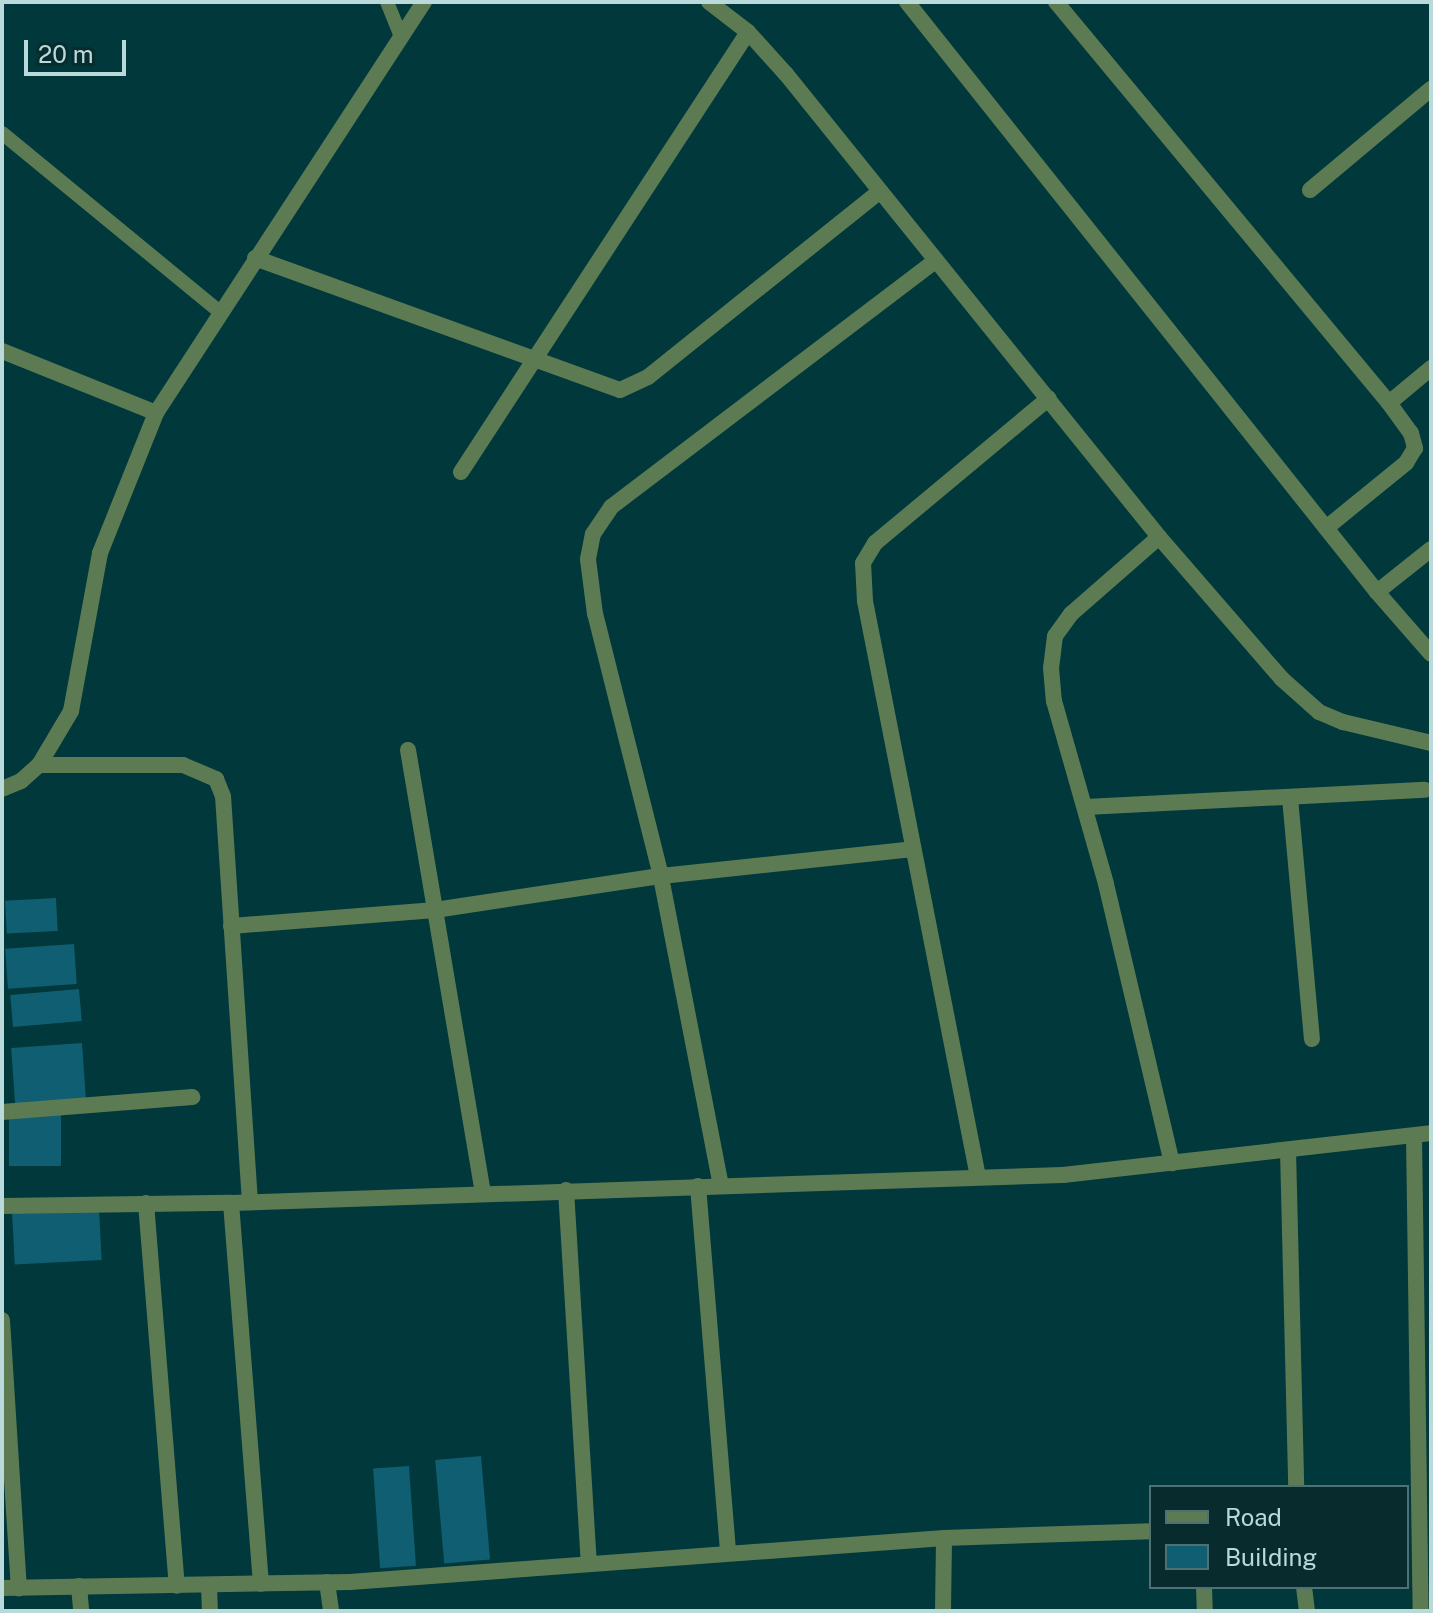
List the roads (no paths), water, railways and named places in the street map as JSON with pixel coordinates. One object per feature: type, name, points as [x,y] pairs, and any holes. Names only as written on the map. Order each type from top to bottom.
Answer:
[{"type":"street","points":[[2,789],[21,781],[39,765],[71,711],[100,553],[156,413],[400,34],[424,2]]},
{"type":"street","points":[[709,2],[748,32],[1049,398],[1159,537],[1282,679],[1319,712],[1343,722],[1431,743]]},
{"type":"street","points":[[907,2],[1377,592],[1431,654]]},
{"type":"street","points":[[1056,2],[1411,433],[1415,448],[1406,463],[1326,528]]},
{"type":"street","points":[[461,472],[748,32]]},
{"type":"street","points":[[1310,190],[1431,89]]},
{"type":"street","points":[[255,258],[620,390],[648,377],[879,192]]},
{"type":"street","points":[[721,1186],[661,876],[595,614],[588,559],[593,534],[611,507],[936,260]]},
{"type":"street","points":[[2,351],[156,413]]},
{"type":"street","points":[[1389,403],[1431,368]]},
{"type":"street","points":[[978,1177],[865,601],[863,563],[875,543],[1049,398]]},
{"type":"street","points":[[1159,537],[1071,614],[1055,636],[1051,668],[1054,701],[1086,807],[1172,1163]]},
{"type":"street","points":[[1377,592],[1431,549]]},
{"type":"street","points":[[408,750],[483,1194]]},
{"type":"street","points":[[39,765],[183,765],[216,779],[223,796],[250,1200]]},
{"type":"street","points":[[1086,807],[1425,790]]},
{"type":"street","points":[[1290,798],[1312,1039]]},
{"type":"street","points":[[231,926],[435,910],[661,876],[913,849]]},
{"type":"street","points":[[2,1112],[192,1097]]},
{"type":"street","points":[[2,1206],[231,1203],[1063,1175],[1431,1133]]},
{"type":"street","points":[[1414,1136],[1426,1591],[1421,1611]]},
{"type":"street","points":[[1288,1150],[1296,1485]]},
{"type":"street","points":[[698,1186],[728,1553]]},
{"type":"street","points":[[566,1190],[589,1563]]},
{"type":"street","points":[[146,1203],[177,1586]]},
{"type":"street","points":[[231,1203],[261,1584]]},
{"type":"street","points":[[2,1320],[10,1588],[327,1582],[944,1538],[1149,1531]]},
{"type":"street","points":[[943,1611],[944,1538]]},
{"type":"street","points":[[327,1582],[331,1611]]},
{"type":"street","points":[[209,1585],[210,1611]]},
{"type":"street","points":[[79,1586],[81,1611]]},
{"type":"street","points":[[1204,1589],[1205,1611]]},
{"type":"street","points":[[1304,1589],[1307,1611]]},
{"type":"lane","points":[[387,2],[400,34]]},
{"type":"lane","points":[[2,133],[221,313]]}]
